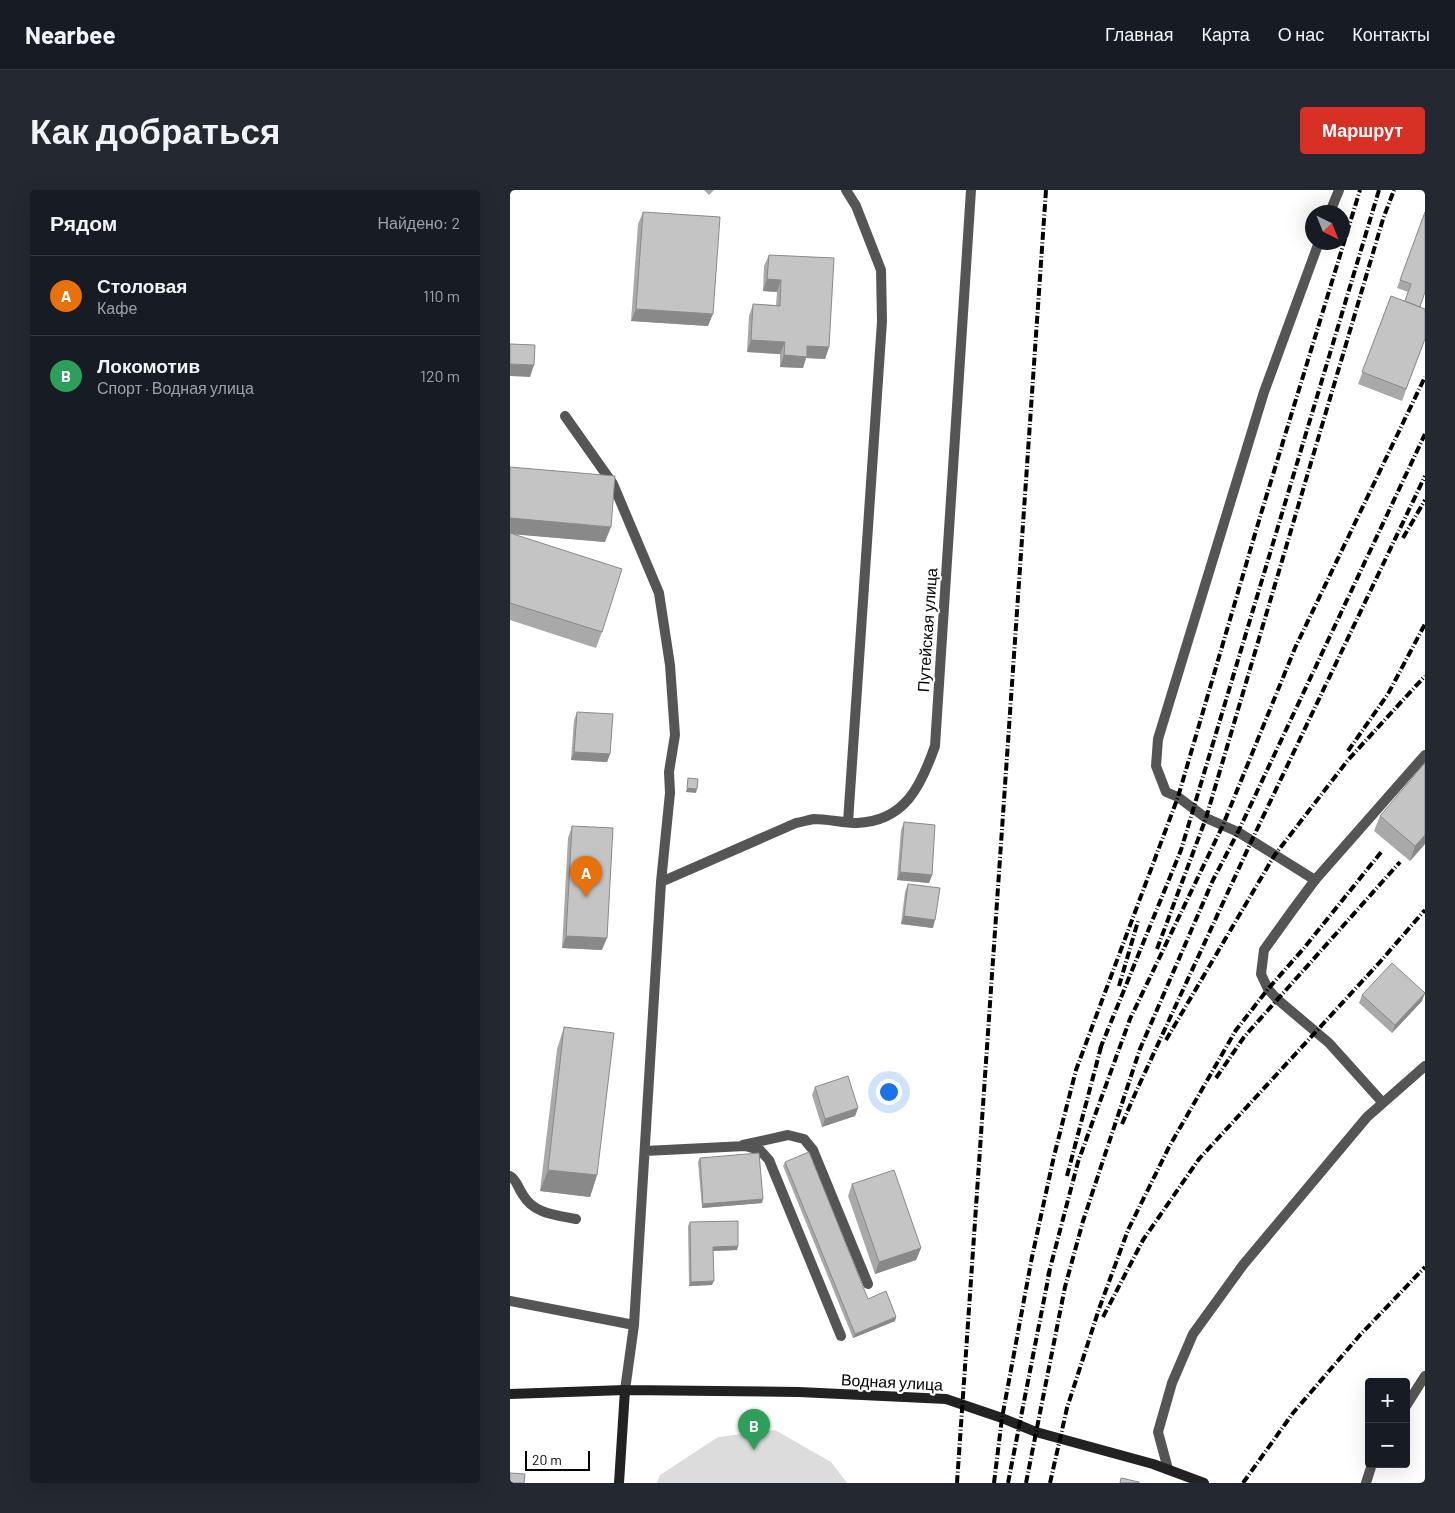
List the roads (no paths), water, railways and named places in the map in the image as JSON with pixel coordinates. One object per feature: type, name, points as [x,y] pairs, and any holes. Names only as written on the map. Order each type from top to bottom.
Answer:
[{"type":"street","points":[[846,190],[856,206],[881,270],[882,321],[848,822]]},
{"type":"street","name":"Путейская улица","points":[[661,882],[796,823],[814,819],[857,823],[889,816],[913,794],[926,770],[935,746],[970,190]]},
{"type":"street","points":[[1333,205],[1339,190]]},
{"type":"street","points":[[1315,880],[1238,832],[1206,818],[1178,797],[1166,792],[1156,766],[1158,739],[1259,411],[1316,250]]},
{"type":"street","points":[[565,416],[613,484],[659,594],[670,664],[675,735],[669,772],[670,793],[661,882],[634,1325],[625,1390],[619,1483]]},
{"type":"street","points":[[1383,1103],[1329,1043],[1277,999],[1268,989],[1261,974],[1264,950],[1315,880],[1425,755]]},
{"type":"street","points":[[1168,1469],[1158,1432],[1172,1382],[1193,1334],[1243,1265],[1367,1117],[1425,1066]]},
{"type":"street","points":[[736,1146],[788,1135],[804,1138],[813,1150],[868,1284]]},
{"type":"street","points":[[645,1151],[736,1146],[746,1146],[760,1150],[769,1160],[841,1336]]},
{"type":"street","points":[[510,1176],[515,1179],[526,1201],[539,1211],[576,1219]]},
{"type":"street","points":[[510,1301],[634,1325]]},
{"type":"street","points":[[1410,1400],[1425,1376]]},
{"type":"street","name":"Водная улица","points":[[510,1394],[625,1390],[799,1392],[946,1399],[1002,1418],[1043,1435],[1168,1469],[1204,1483]]},
{"type":"street","points":[[1366,1483],[1371,1468]]},
{"type":"railway","points":[[957,1483],[1046,190]]},
{"type":"railway","points":[[994,1483],[1002,1418],[1032,1257],[1054,1156],[1076,1070],[1178,797],[1260,517],[1360,190]]},
{"type":"railway","points":[[1100,1049],[1181,850],[1379,190]]},
{"type":"railway","points":[[1157,949],[1206,818],[1383,219],[1394,190]]},
{"type":"railway","points":[[1048,1276],[1078,1162],[1130,1019],[1223,825],[1295,648],[1425,377]]},
{"type":"railway","points":[[1026,1483],[1065,1287],[1083,1221],[1140,1049],[1213,880],[1238,832],[1425,434]]},
{"type":"railway","points":[[1122,1124],[1251,842],[1425,476]]},
{"type":"railway","points":[[1403,538],[1425,500]]},
{"type":"railway","points":[[1348,751],[1388,694],[1425,624]]},
{"type":"railway","points":[[1166,1040],[1274,856],[1348,760],[1425,676]]},
{"type":"railway","points":[[1050,1483],[1067,1408],[1099,1309],[1128,1230],[1169,1147],[1236,1030],[1382,851]]},
{"type":"railway","points":[[1216,1078],[1244,1037],[1400,862]]},
{"type":"railway","points":[[1103,1317],[1143,1240],[1199,1159],[1379,963],[1425,910]]},
{"type":"railway","points":[[1119,986],[1138,921]]},
{"type":"railway","points":[[1067,1176],[1102,1043]]},
{"type":"railway","points":[[1243,1483],[1293,1413],[1360,1335],[1425,1267]]},
{"type":"railway","points":[[1008,1483],[1050,1269]]},
{"type":"place","name":"Столовая","points":[[586,897]]},
{"type":"place","name":"Локомотив","points":[[754,1450]]}]
